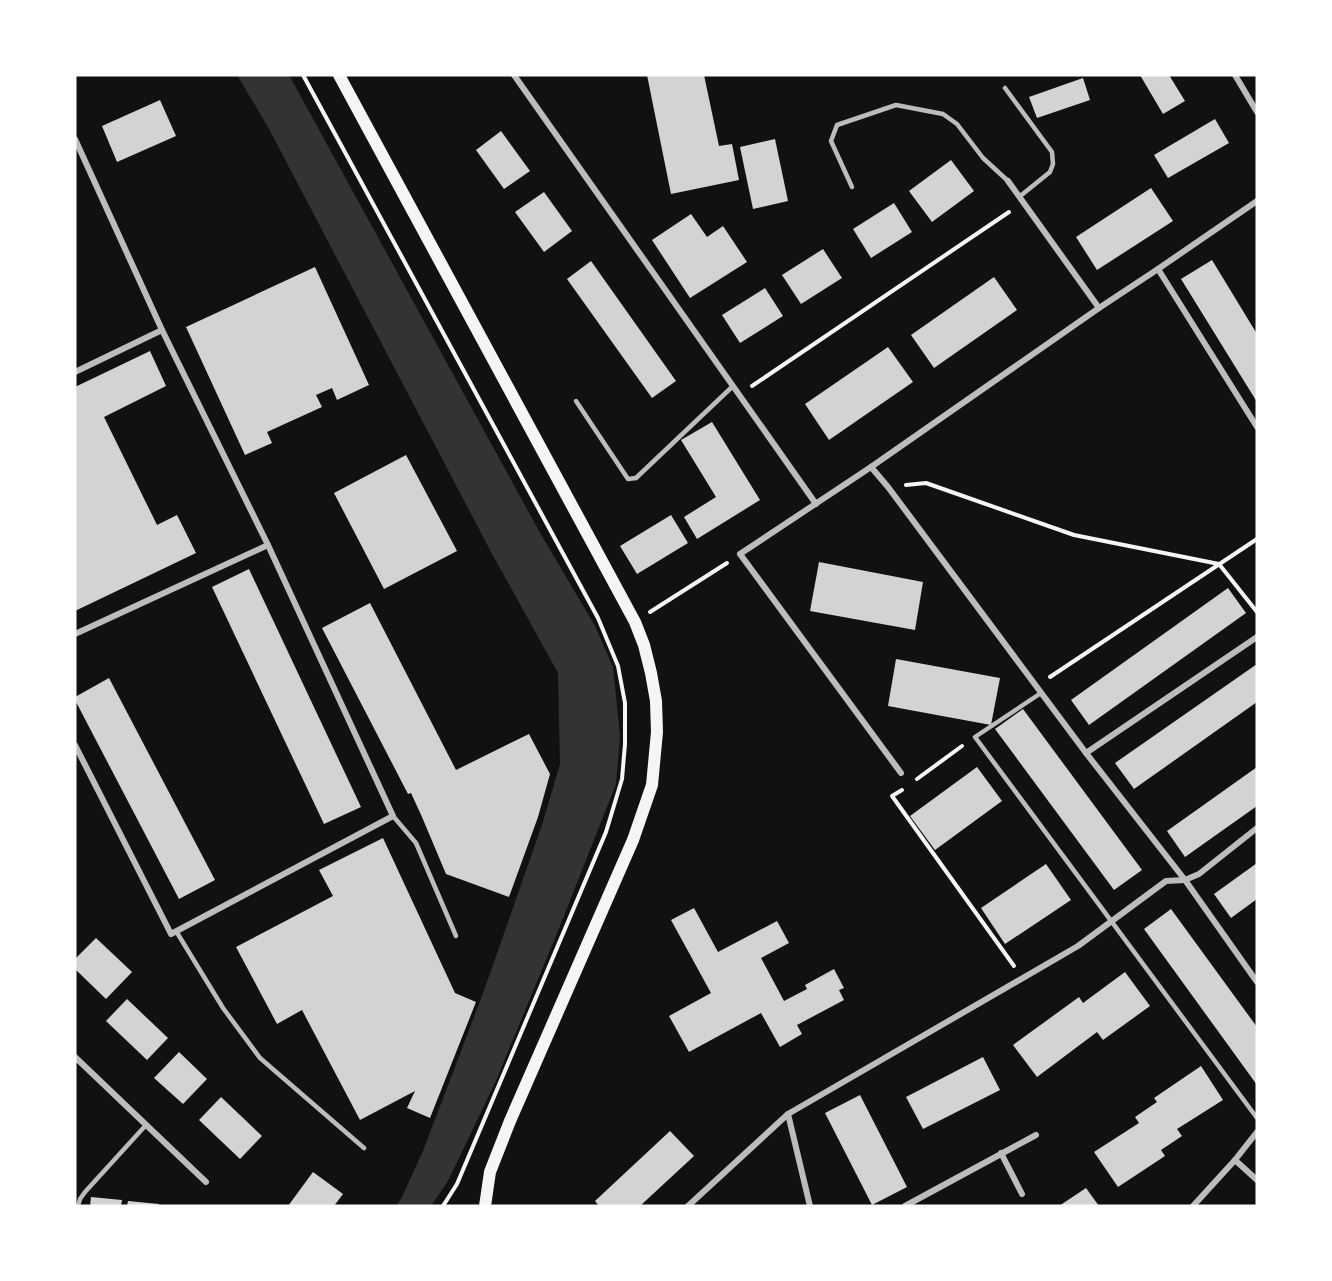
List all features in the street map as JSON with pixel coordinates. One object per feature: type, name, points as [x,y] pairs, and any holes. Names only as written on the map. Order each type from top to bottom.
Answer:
[{"type":"main road","points":[[339,75],[635,622],[645,645],[656,701],[657,732],[652,784],[633,840],[510,1121],[490,1172],[485,1206]]},
{"type":"street","points":[[514,75],[816,504]]},
{"type":"street","points":[[1235,75],[1257,112]]},
{"type":"street","points":[[75,139],[162,330],[268,545],[393,816],[174,933],[75,745]]},
{"type":"street","points":[[1008,182],[1099,308]]},
{"type":"street","points":[[901,773],[740,554],[871,467],[1257,201]]},
{"type":"street","points":[[1158,269],[1257,427]]},
{"type":"street","points":[[75,372],[162,330]]},
{"type":"street","points":[[871,467],[1086,753],[1185,880],[1257,982]]},
{"type":"street","points":[[75,633],[268,545]]},
{"type":"street","points":[[1086,753],[1257,637]]},
{"type":"street","points":[[688,1206],[788,1114],[1078,946],[1166,880],[1185,880],[1199,874],[1257,828]]},
{"type":"street","points":[[75,1057],[206,1182]]},
{"type":"street","points":[[788,1114],[810,1206]]},
{"type":"street","points":[[1192,1206],[1235,1160],[1257,1132]]},
{"type":"street","points":[[905,1206],[1036,1134]]},
{"type":"street","points":[[1001,1154],[1022,1194]]},
{"type":"street","points":[[1235,1160],[1257,1180]]},
{"type":"lane","points":[[1005,88],[1052,152],[1053,164],[1050,172],[1021,200]]},
{"type":"lane","points":[[852,188],[831,141],[837,125],[896,105],[943,114],[957,124],[983,158],[1008,182]]},
{"type":"lane","points":[[576,401],[628,479],[636,478],[733,386]]},
{"type":"lane","points":[[1041,693],[975,737],[1257,1118]]},
{"type":"lane","points":[[393,816],[417,843],[456,936]]},
{"type":"lane","points":[[174,933],[223,1008],[260,1058],[364,1148]]},
{"type":"lane","points":[[78,1206],[85,1192],[146,1125]]},
{"type":"path","points":[[303,75],[598,618],[618,666],[625,703],[622,779],[606,832],[457,1184],[443,1206]]},
{"type":"path","points":[[739,395],[1021,200]]},
{"type":"path","points":[[888,487],[926,483],[1074,535],[1219,564],[1257,612]]},
{"type":"path","points":[[1036,686],[1257,539]]},
{"type":"path","points":[[635,622],[740,554]]},
{"type":"path","points":[[975,737],[892,796],[1023,978]]},
{"type":"shaded area","points":[[237,75],[289,75],[539,531],[595,626],[613,667],[620,736],[616,784],[495,1083],[448,1181],[431,1206],[396,1206],[423,1151],[482,996],[542,825],[560,764],[558,673],[490,550],[268,127]]},
{"type":"building","points":[[647,75],[704,75],[719,146],[732,144],[739,180],[671,194]]},
{"type":"building","points":[[1140,75],[1169,75],[1185,101],[1163,114]]},
{"type":"building","points":[[1083,78],[1090,100],[1037,118],[1029,97]]},
{"type":"building","points":[[160,100],[176,136],[117,162],[102,126]]},
{"type":"building","points":[[1215,119],[1229,143],[1168,178],[1154,155]]},
{"type":"building","points":[[501,131],[530,171],[504,189],[476,150]]},
{"type":"building","points":[[775,139],[788,201],[753,209],[740,147]]},
{"type":"building","points":[[951,160],[974,191],[932,222],[909,191]]},
{"type":"building","points":[[1151,188],[1173,221],[1097,270],[1076,237]]},
{"type":"building","points":[[544,192],[572,231],[544,252],[515,212]]},
{"type":"building","points":[[894,203],[912,232],[871,258],[853,229]]},
{"type":"building","points":[[691,214],[707,237],[723,226],[747,262],[690,298],[652,240]]},
{"type":"building","points":[[823,249],[842,278],[801,304],[782,275]]},
{"type":"building","points":[[1212,260],[1257,334],[1257,402],[1181,279]]},
{"type":"building","points":[[591,261],[676,381],[652,398],[567,279]]},
{"type":"building","points":[[315,267],[369,385],[337,400],[332,388],[316,395],[322,407],[267,432],[272,443],[245,455],[186,327]]},
{"type":"building","points":[[994,277],[1017,310],[934,368],[911,335]]},
{"type":"building","points":[[765,288],[783,316],[740,343],[722,315]]},
{"type":"building","points":[[888,347],[913,382],[829,440],[805,404]]},
{"type":"building","points":[[150,351],[166,386],[104,417],[157,525],[177,515],[196,553],[75,611],[75,387]]},
{"type":"building","points":[[712,422],[760,500],[697,539],[684,517],[716,497],[681,440]]},
{"type":"building","points":[[406,455],[457,551],[384,589],[334,493]]},
{"type":"building","points":[[671,515],[688,543],[637,574],[620,546]]},
{"type":"building","points":[[819,562],[923,582],[915,630],[810,611]]},
{"type":"building","points":[[249,569],[361,807],[324,824],[212,587]]},
{"type":"building","points":[[1228,588],[1246,613],[1089,725],[1071,700]]},
{"type":"building","points":[[370,603],[456,770],[529,734],[550,774],[538,817],[509,897],[446,874],[411,793],[408,794],[322,628]]},
{"type":"building","points":[[896,659],[1000,678],[991,725],[888,706]]},
{"type":"building","points":[[1257,664],[1257,702],[1134,789],[1115,763]]},
{"type":"building","points":[[109,678],[215,880],[179,899],[75,700],[75,697]]},
{"type":"building","points":[[1023,709],[1142,870],[1114,890],[995,729]]},
{"type":"building","points":[[977,767],[1002,801],[935,850],[910,816]]},
{"type":"building","points":[[1257,767],[1257,806],[1185,857],[1167,831]]},
{"type":"building","points":[[383,838],[455,993],[476,1002],[430,1118],[407,1108],[415,1091],[360,1120],[302,1010],[277,1024],[236,947],[333,896],[319,870]]},
{"type":"building","points":[[1257,863],[1257,899],[1231,918],[1214,894]]},
{"type":"building","points":[[1046,864],[1071,900],[1005,944],[981,908]]},
{"type":"building","points":[[694,908],[718,952],[777,921],[789,943],[761,958],[784,1001],[807,989],[805,985],[834,969],[844,988],[839,990],[844,1000],[797,1025],[802,1034],[780,1047],[761,1013],[689,1052],[669,1016],[711,993],[671,920]]},
{"type":"building","points":[[1171,909],[1257,1027],[1257,1085],[1144,929]]},
{"type":"building","points":[[96,938],[132,972],[106,999],[75,969],[75,959]]},
{"type":"building","points":[[1125,972],[1150,1006],[1103,1040],[1097,1032],[1037,1077],[1013,1045],[1079,997],[1083,1003]]},
{"type":"building","points":[[127,999],[168,1038],[147,1060],[106,1021]]},
{"type":"building","points":[[179,1052],[207,1079],[183,1104],[154,1078]]},
{"type":"building","points":[[983,1057],[1000,1090],[923,1129],[906,1097]]},
{"type":"building","points":[[1201,1066],[1223,1100],[1177,1129],[1182,1136],[1161,1150],[1165,1156],[1118,1187],[1094,1152],[1139,1123],[1135,1117],[1157,1102],[1154,1098]]},
{"type":"building","points":[[860,1095],[907,1187],[872,1205],[825,1113]]},
{"type":"building","points":[[221,1097],[262,1136],[240,1159],[199,1120]]},
{"type":"building","points":[[670,1131],[694,1156],[640,1206],[599,1206],[595,1201]]},
{"type":"building","points":[[313,1172],[343,1194],[334,1206],[288,1206]]},
{"type":"building","points":[[1086,1188],[1099,1206],[1059,1206]]},
{"type":"building","points":[[91,1197],[122,1200],[121,1206],[90,1206]]},
{"type":"building","points":[[128,1201],[159,1204],[159,1206],[127,1206]]}]
